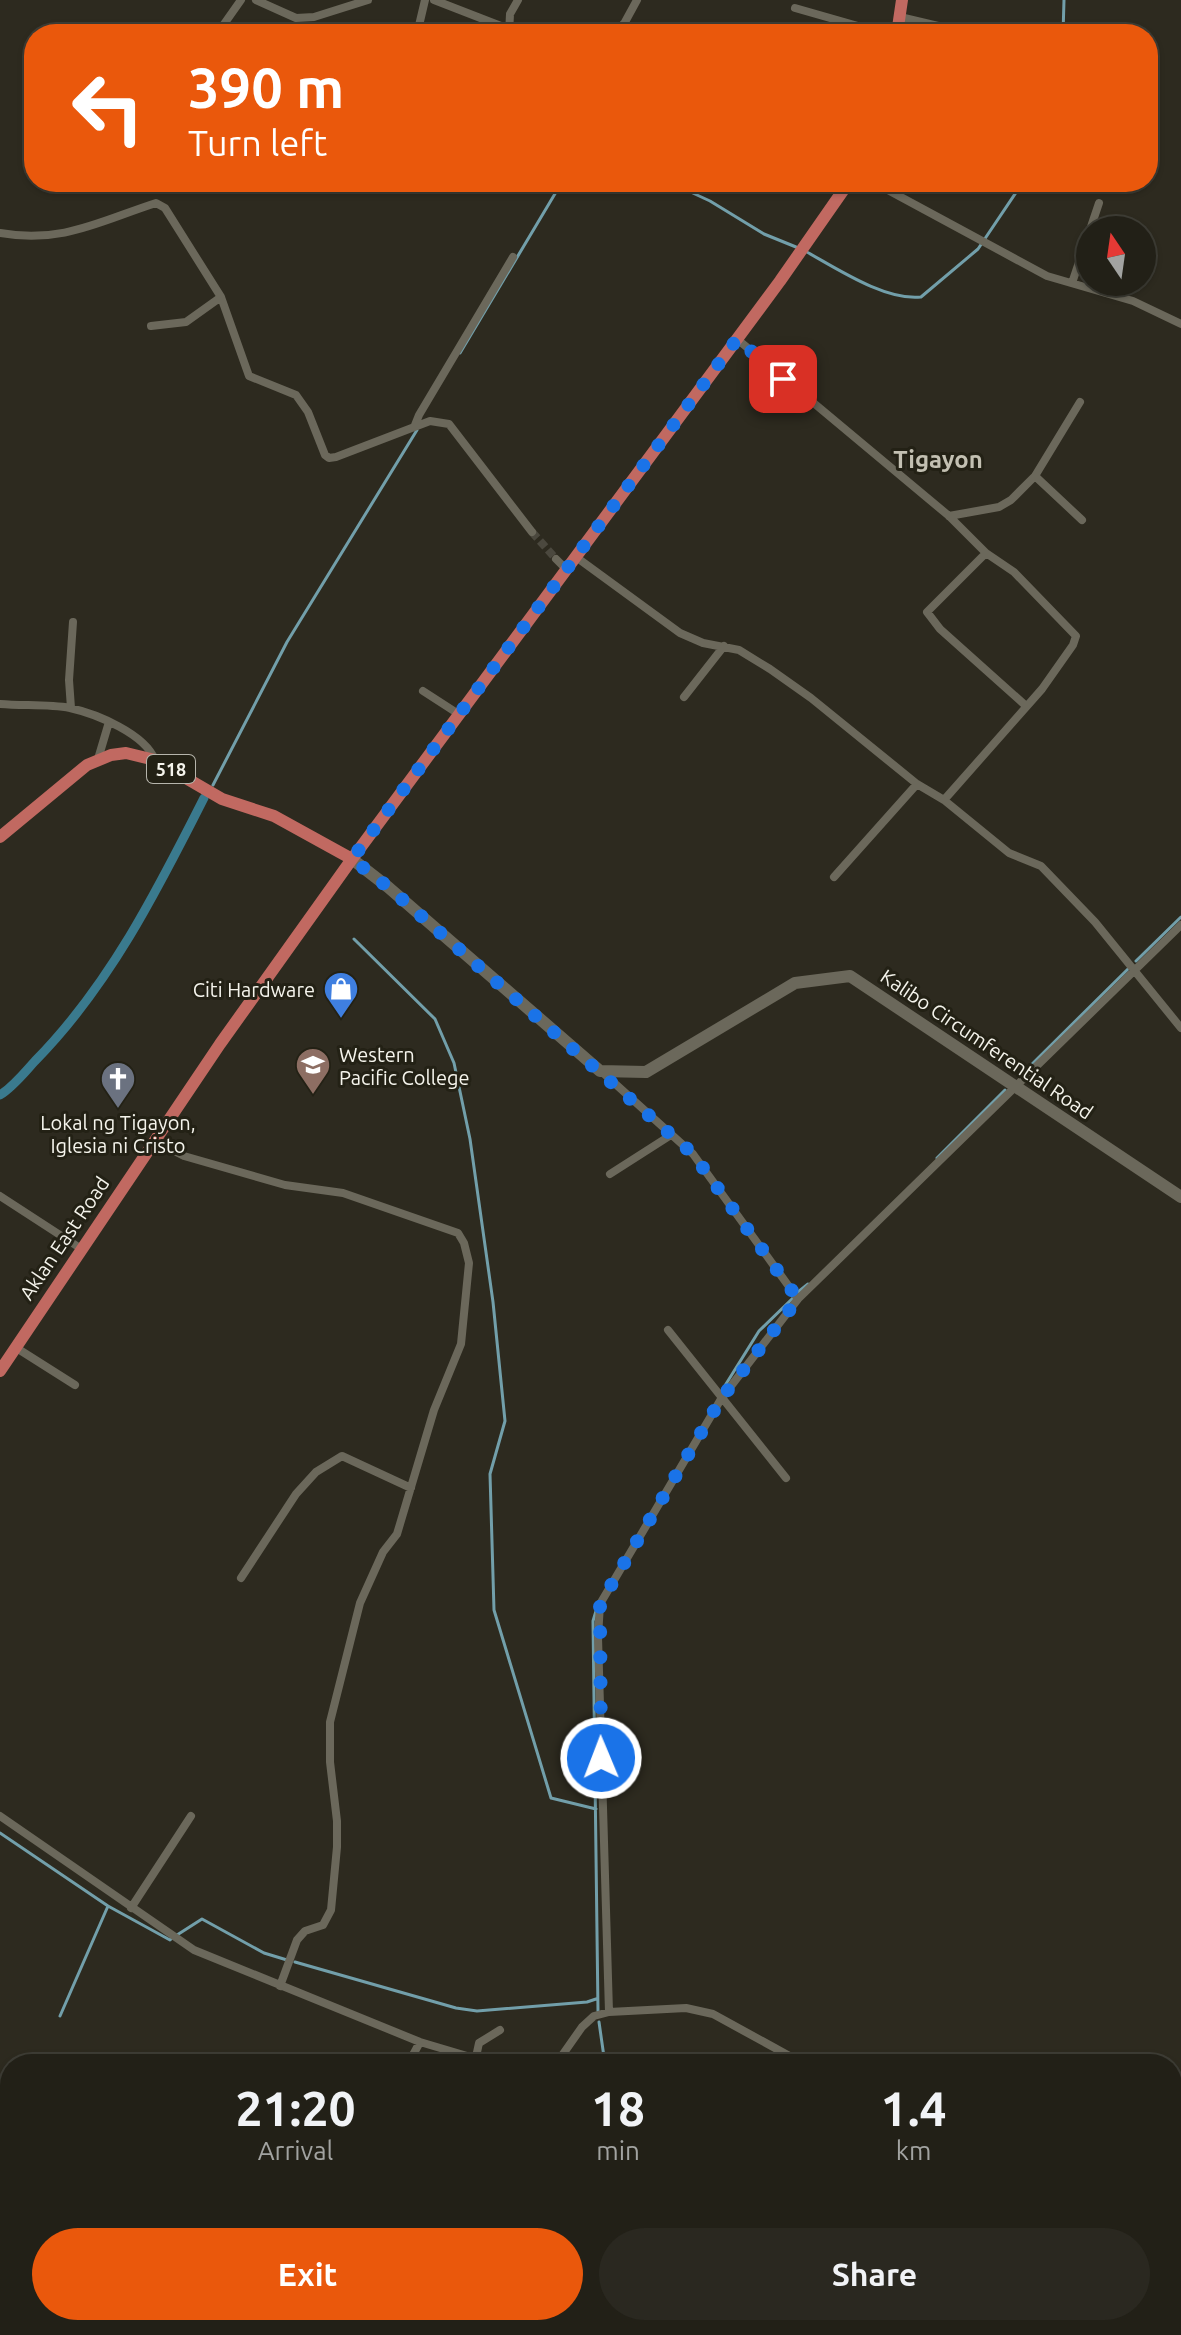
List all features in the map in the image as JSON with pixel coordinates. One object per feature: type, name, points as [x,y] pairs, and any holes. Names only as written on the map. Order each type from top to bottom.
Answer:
[{"type":"main road","points":[[899,24],[902,0]]},
{"type":"main road","name":"Aklan East Road","points":[[0,1371],[220,1044],[352,859],[842,192]]},
{"type":"main road","name":"518","points":[[98,759],[126,753],[155,760],[222,799],[274,816],[352,859],[600,1071]]},
{"type":"main road","points":[[0,837],[70,778],[98,759]]},
{"type":"main road","name":"Kalibo Circumferential Road","points":[[600,1071],[646,1072],[795,983],[850,976],[1181,1197]]},
{"type":"street","points":[[224,24],[241,0]]},
{"type":"street","points":[[256,0],[296,18],[314,17],[368,0]]},
{"type":"street","points":[[419,24],[425,0]]},
{"type":"street","points":[[510,24],[510,14],[518,0]]},
{"type":"street","points":[[621,24],[637,0]]},
{"type":"street","points":[[437,1],[496,24]]},
{"type":"street","points":[[795,8],[851,24]]},
{"type":"street","points":[[900,17],[930,24]]},
{"type":"street","points":[[892,192],[1047,276],[1133,301],[1181,324]]},
{"type":"street","points":[[0,233],[48,236],[87,229],[156,203],[165,208],[221,297],[249,376],[296,395],[308,412],[325,455],[329,458],[430,421],[449,424],[532,532]]},
{"type":"street","points":[[1072,283],[1099,203]]},
{"type":"street","points":[[415,425],[513,257]]},
{"type":"street","points":[[151,326],[186,322],[221,297]]},
{"type":"street","points":[[737,339],[949,516],[986,553],[1014,572],[1076,636],[1042,689],[944,800]]},
{"type":"street","points":[[949,516],[981,512],[1011,500],[1035,476],[1080,402]]},
{"type":"street","points":[[1035,476],[1082,520]]},
{"type":"street","points":[[986,553],[927,612],[940,629],[1025,705]]},
{"type":"street","points":[[576,557],[680,633],[703,643],[739,650],[811,698],[1009,853],[1029,860],[1049,873],[1095,922],[1181,1028]]},
{"type":"street","points":[[556,559],[567,570]]},
{"type":"street","points":[[71,708],[69,680],[73,622]]},
{"type":"street","points":[[684,697],[724,646]]},
{"type":"street","points":[[423,691],[457,713]]},
{"type":"street","points":[[0,704],[71,708],[109,722],[139,738],[155,760]]},
{"type":"street","points":[[98,759],[109,722]]},
{"type":"street","points":[[834,877],[917,784]]},
{"type":"street","points":[[609,2012],[598,1637],[600,1604],[721,1399],[798,1299],[1181,925]]},
{"type":"street","points":[[600,1071],[693,1154],[798,1299]]},
{"type":"street","points":[[610,1174],[671,1135]]},
{"type":"street","points":[[155,1141],[184,1156],[285,1185],[343,1193],[458,1233],[469,1263],[461,1344],[434,1410],[397,1534],[383,1552],[360,1603],[330,1722],[330,1762],[337,1821],[331,1910],[323,1925],[305,1931],[297,1940],[280,1986]]},
{"type":"street","points":[[0,1196],[80,1248]]},
{"type":"street","points":[[668,1330],[786,1478]]},
{"type":"street","points":[[15,1347],[75,1385]]},
{"type":"street","points":[[241,1578],[296,1494],[316,1472],[342,1456],[411,1488]]},
{"type":"street","points":[[0,1816],[194,1950],[420,2042],[465,2054]]},
{"type":"street","points":[[131,1908],[191,1816]]},
{"type":"street","points":[[563,2054],[594,2016],[609,2012],[686,2008],[713,2014],[786,2054]]},
{"type":"street","points":[[477,2054],[479,2043],[500,2030]]},
{"type":"street","points":[[413,2054],[420,2042]]},
{"type":"waterway","points":[[1063,24],[1064,0]]},
{"type":"waterway","points":[[460,353],[556,192]]},
{"type":"waterway","points":[[691,192],[764,234],[796,247]]},
{"type":"waterway","points":[[805,251],[877,289],[907,297],[921,297],[978,249],[1016,192]]},
{"type":"waterway","points":[[213,785],[287,642],[417,430]]},
{"type":"waterway","points":[[0,1095],[62,1032],[109,969],[168,868],[204,798]]},
{"type":"waterway","points":[[1136,961],[1181,917]]},
{"type":"waterway","points":[[354,939],[435,1019],[454,1063],[470,1139],[493,1302],[505,1421],[490,1474],[494,1610],[551,1798],[596,1809]]},
{"type":"waterway","points":[[1024,1072],[1128,969]]},
{"type":"waterway","points":[[937,1158],[1005,1090]]},
{"type":"waterway","points":[[798,1292],[808,1284]]},
{"type":"waterway","points":[[721,1392],[759,1331],[794,1297]]},
{"type":"waterway","points":[[596,1611],[593,1621],[598,2011]]},
{"type":"waterway","points":[[0,1833],[108,1906],[170,1940],[172,1938]]},
{"type":"waterway","points":[[60,2016],[108,1906]]},
{"type":"waterway","points":[[177,1935],[202,1919],[264,1953],[287,1960]]},
{"type":"waterway","points":[[295,1962],[456,2008],[477,2011],[596,1999]]},
{"type":"waterway","points":[[599,2022],[604,2054]]},
{"type":"tunnel","points":[[532,532],[556,559]]},
{"type":"place","name":"Citi Hardware","points":[[341,1020]]},
{"type":"place","name":"Western Pacific College","points":[[313,1096]]},
{"type":"place","name":"Lokal ng Tigayon, Iglesia ni Cristo","points":[[118,1110]]},
{"type":"district","name":"Tigayon","points":[[938,459]]},
{"type":"route","points":[[601,1758],[600,1604],[721,1399],[798,1299],[693,1154],[352,859],[457,713],[737,339],[783,379]]}]
